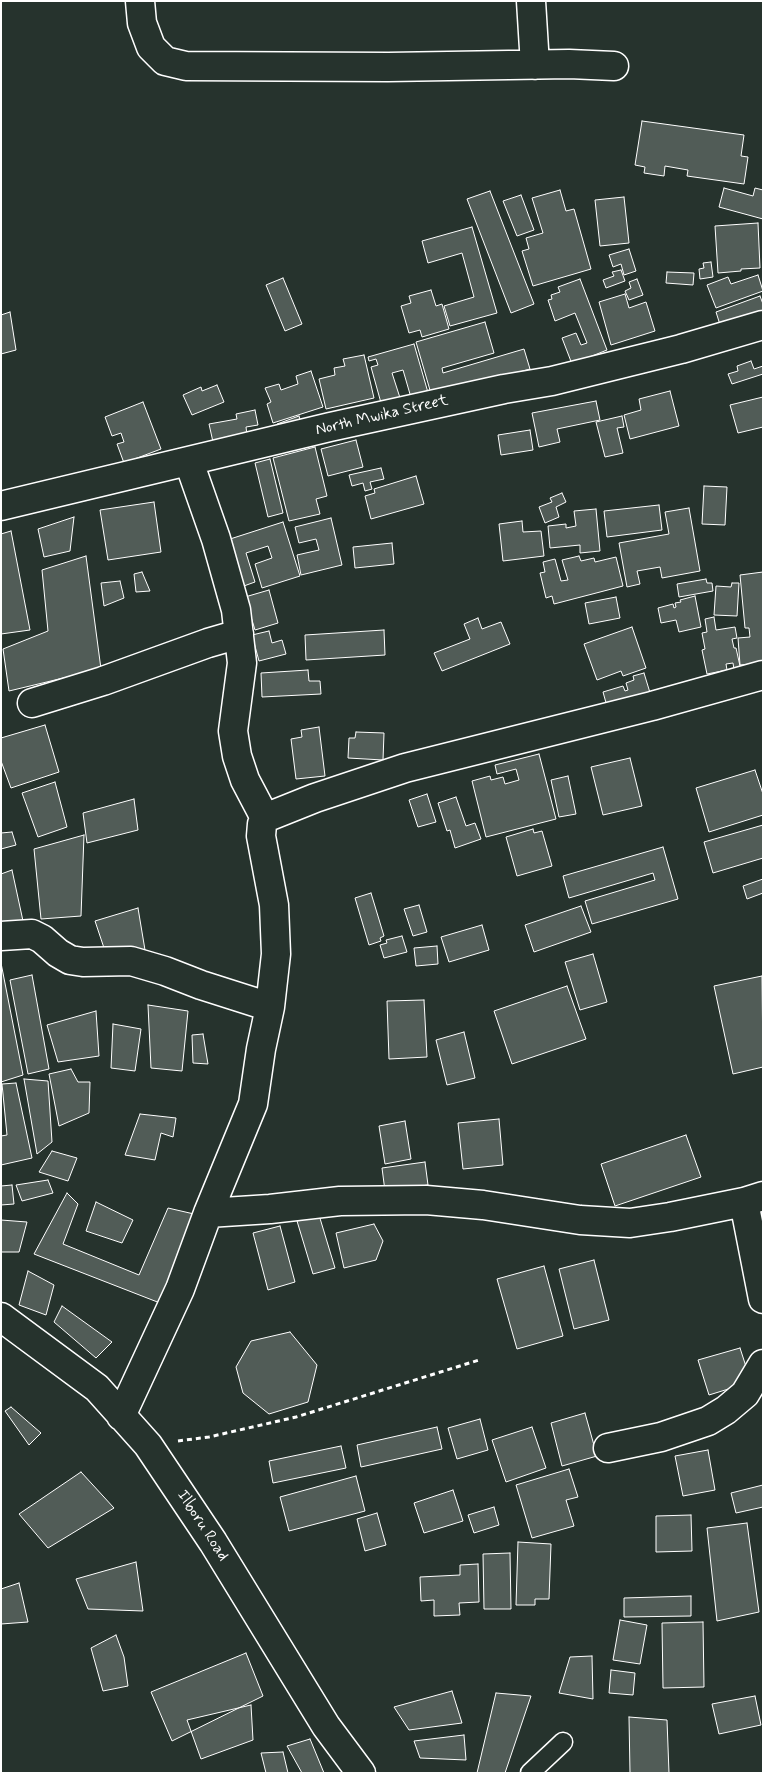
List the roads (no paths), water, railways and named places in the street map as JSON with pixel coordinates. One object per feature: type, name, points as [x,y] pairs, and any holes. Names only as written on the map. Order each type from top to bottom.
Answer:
[{"type":"street","points":[[140,1],[142,23],[151,47],[165,61],[186,66],[614,66]]},
{"type":"street","points":[[531,1],[535,65]]},
{"type":"street","name":"North Mwika Street","points":[[1,506],[330,427],[504,389],[552,381],[681,349],[763,325]]},
{"type":"street","points":[[189,462],[227,576],[236,610],[242,663],[233,731],[237,756],[245,780],[265,818]]},
{"type":"street","points":[[32,703],[103,681],[208,643],[240,634]]},
{"type":"street","points":[[121,1416],[180,1289],[208,1213],[253,1104],[261,1049],[270,1007],[276,954],[274,905],[261,836],[262,824],[265,818],[315,798],[405,768],[652,706],[763,675]]},
{"type":"street","points":[[1,936],[32,934],[42,939],[58,953],[70,960],[83,962],[131,962],[165,971],[201,985],[270,1007]]},
{"type":"street","points":[[208,1213],[340,1202],[426,1200],[483,1205],[580,1220],[630,1223],[670,1218],[754,1199],[763,1299]]},
{"type":"street","name":"Ilboru Road","points":[[1,1317],[97,1388],[148,1445],[213,1542],[326,1726],[361,1773]]},
{"type":"street","points":[[608,1448],[661,1437],[708,1421],[726,1410],[744,1394],[763,1364]]},
{"type":"lane","points":[[530,1773],[563,1742]]}]
